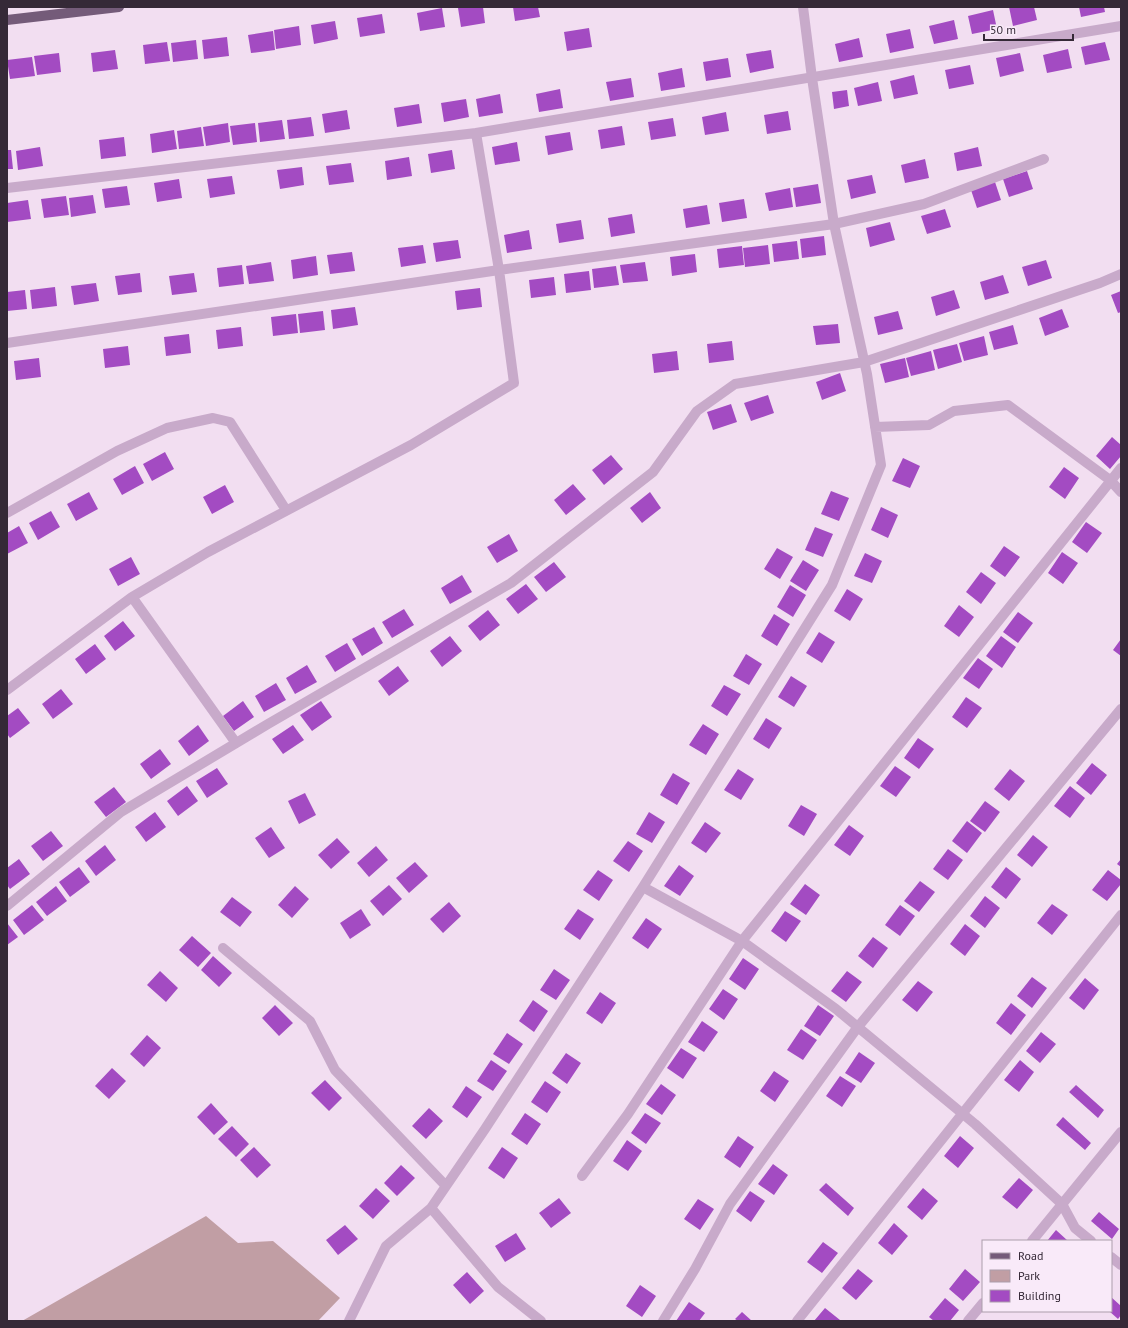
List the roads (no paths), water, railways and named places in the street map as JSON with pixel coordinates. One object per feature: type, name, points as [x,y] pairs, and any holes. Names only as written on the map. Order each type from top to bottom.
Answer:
[{"type":"main road","points":[[7,20],[119,7]]},
{"type":"street","points":[[349,1321],[386,1246],[431,1208],[446,1186],[643,887],[832,585],[881,465],[864,362],[834,224],[803,7]]},
{"type":"street","points":[[7,188],[476,133],[1121,26]]},
{"type":"street","points":[[7,690],[132,597],[208,552],[411,445],[514,383],[499,270],[476,133]]},
{"type":"street","points":[[7,343],[499,270],[834,224],[924,204],[1044,159]]},
{"type":"street","points":[[7,906],[121,812],[236,743],[511,583],[653,472],[697,411],[735,384],[864,362],[1100,283],[1121,274]]},
{"type":"street","points":[[875,427],[929,425],[954,411],[1008,405],[1110,480],[1121,492]]},
{"type":"street","points":[[7,513],[116,451],[167,428],[213,418],[230,422],[286,510]]},
{"type":"street","points":[[582,1176],[628,1114],[742,941],[1121,468]]},
{"type":"street","points":[[132,597],[236,743]]},
{"type":"street","points":[[663,1321],[695,1269],[730,1204],[857,1028],[1121,709]]},
{"type":"street","points":[[643,887],[742,941],[836,1009],[963,1115],[1062,1204],[1075,1228],[1090,1240]]},
{"type":"street","points":[[797,1321],[1121,916]]},
{"type":"street","points":[[223,948],[310,1022],[335,1070],[446,1186]]},
{"type":"street","points":[[1033,1240],[1121,1132]]},
{"type":"street","points":[[431,1208],[498,1287],[541,1321]]},
{"type":"street","points":[[1112,1258],[1121,1265]]},
{"type":"street","points":[[968,1321],[982,1304]]}]
